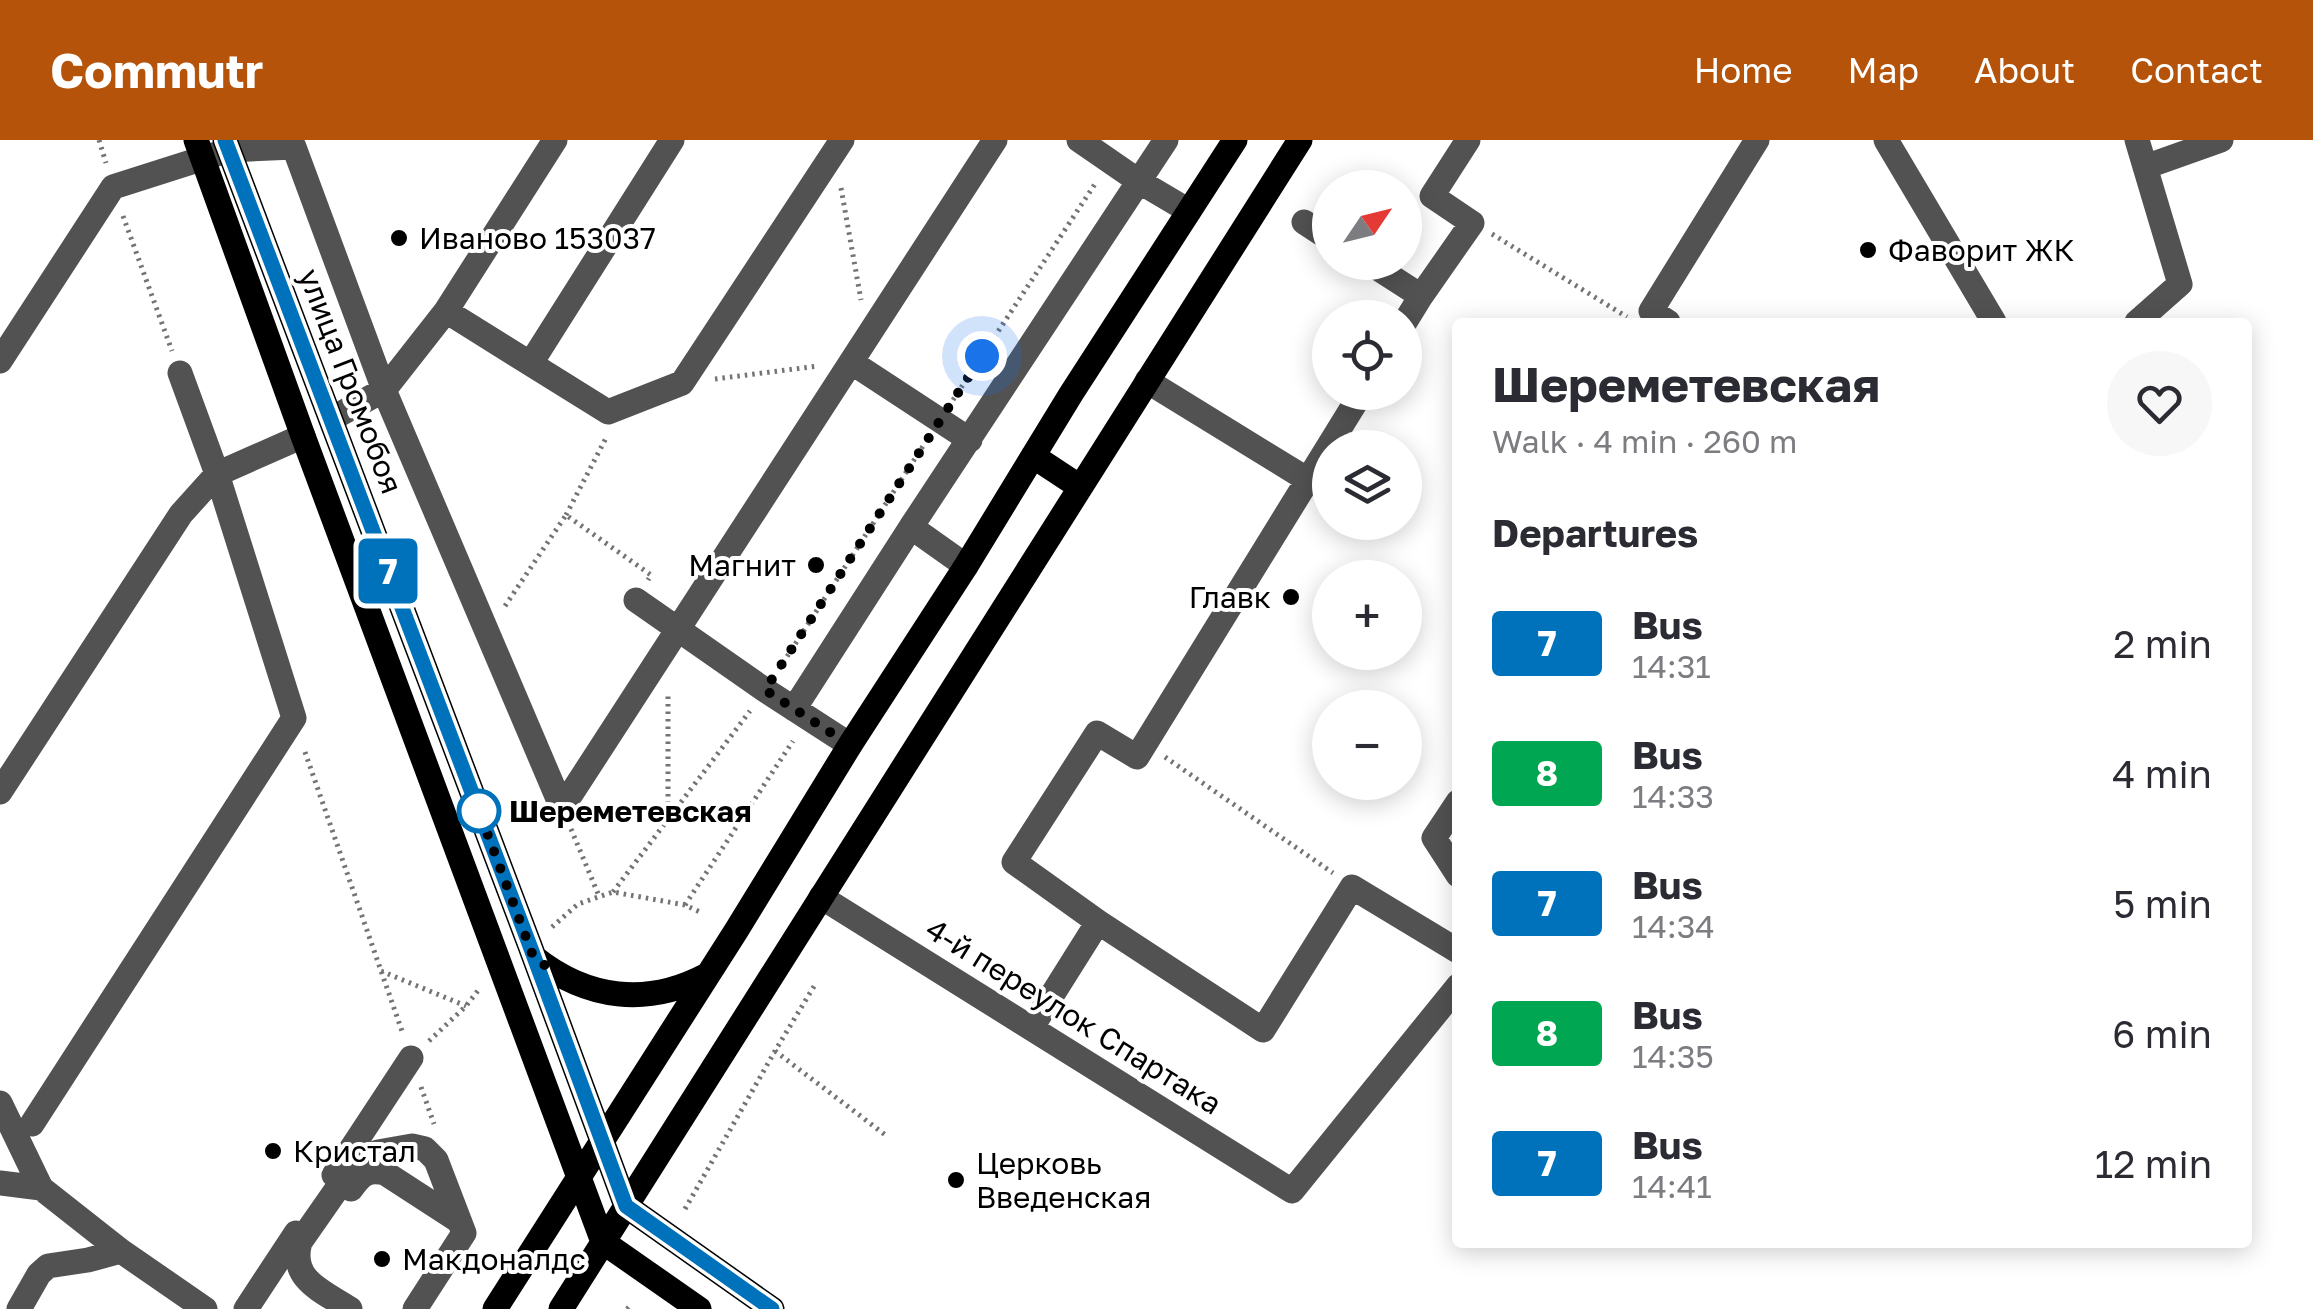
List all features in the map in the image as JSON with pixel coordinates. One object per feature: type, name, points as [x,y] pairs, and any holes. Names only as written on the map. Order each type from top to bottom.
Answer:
[{"type":"main road","points":[[495,1309],[1234,140]]},
{"type":"main road","points":[[560,1309],[1300,140]]},
{"type":"main road","name":"улица Громобоя","points":[[227,145],[331,420],[539,945],[626,1206]]},
{"type":"main road","name":"улица Громобоя","points":[[199,150],[604,1242]]},
{"type":"main road","points":[[1033,456],[1080,487]]},
{"type":"main road","points":[[539,945],[556,974],[577,986],[620,994],[655,994],[687,986],[707,975]]},
{"type":"main road","points":[[626,1206],[772,1309]]},
{"type":"main road","points":[[604,1242],[698,1309]]},
{"type":"street","points":[[331,420],[384,390],[446,311],[555,140]]},
{"type":"street","points":[[531,364],[672,140]]},
{"type":"street","points":[[562,808],[996,140]]},
{"type":"street","points":[[1079,140],[1189,211]]},
{"type":"street","points":[[802,713],[911,528],[1166,140]]},
{"type":"street","points":[[1418,300],[1472,222],[1432,196],[1468,140]]},
{"type":"street","points":[[1659,317],[1757,140]]},
{"type":"street","points":[[1886,140],[1992,318]]},
{"type":"street","points":[[2136,140],[2180,284],[2142,318]]},
{"type":"street","points":[[2144,167],[2221,140]]},
{"type":"street","points":[[0,361],[113,187],[199,150],[227,145],[296,144],[384,390],[562,808]]},
{"type":"street","points":[[446,311],[608,412],[682,383],[838,145]]},
{"type":"street","points":[[1304,222],[1312,227]]},
{"type":"street","points":[[1396,280],[1420,296]]},
{"type":"street","points":[[852,362],[970,440]]},
{"type":"street","points":[[32,1124],[294,718],[217,474],[180,373]]},
{"type":"street","points":[[1147,381],[1308,480]]},
{"type":"street","points":[[1351,410],[1138,757],[1097,733],[1014,862],[1263,1030],[1352,887],[1452,947]]},
{"type":"street","points":[[0,792],[181,514],[217,474],[303,436]]},
{"type":"street","points":[[911,528],[966,566]]},
{"type":"street","points":[[636,600],[674,639],[765,690],[850,745]]},
{"type":"street","points":[[1452,811],[1434,838],[1452,866]]},
{"type":"street","name":"4-й переулок Спартака","points":[[821,897],[1292,1191],[1452,993]]},
{"type":"street","points":[[1032,1027],[1098,922]]},
{"type":"street","points":[[246,1309],[411,1058]]},
{"type":"street","points":[[0,1103],[41,1188],[121,1251],[206,1309]]},
{"type":"street","points":[[350,1309],[307,1281],[298,1269],[296,1255],[300,1242],[353,1166],[378,1152],[412,1146],[425,1149],[436,1160],[464,1234],[414,1309]]},
{"type":"street","points":[[373,1309],[318,1274],[311,1251],[362,1176],[374,1170],[385,1173],[459,1221]]},
{"type":"street","points":[[0,1183],[41,1188]]},
{"type":"street","points":[[19,1309],[48,1266],[121,1251]]},
{"type":"path","points":[[99,140],[180,373]]},
{"type":"path","points":[[838,145],[867,338]]},
{"type":"path","points":[[613,892],[765,690],[1110,161]]},
{"type":"path","points":[[1472,222],[1629,318]]},
{"type":"path","points":[[682,383],[852,362]]},
{"type":"path","points":[[487,633],[566,515],[606,441],[608,412]]},
{"type":"path","points":[[566,515],[651,574],[636,600]]},
{"type":"path","points":[[668,822],[674,639]]},
{"type":"path","points":[[685,905],[802,713]]},
{"type":"path","points":[[294,718],[435,1129]]},
{"type":"path","points":[[1146,744],[1352,887]]},
{"type":"path","points":[[562,808],[599,896]]},
{"type":"path","points":[[539,945],[578,904],[613,892],[685,905],[700,912]]},
{"type":"path","points":[[381,972],[466,1006]]},
{"type":"path","points":[[411,1058],[466,1006],[488,978]]},
{"type":"path","points":[[686,1208],[816,983]]},
{"type":"path","points":[[774,1051],[888,1137]]},
{"type":"bus line","name":"7","points":[[225,140],[626,1206],[772,1309]]},
{"type":"place","name":"Иваново 153037","points":[[399,238]]},
{"type":"place","name":"Фаворит ЖК","points":[[1868,250]]},
{"type":"place","name":"Магнит","points":[[816,565]]},
{"type":"place","name":"Главк","points":[[1291,597]]},
{"type":"place","name":"Шереметевская","points":[[479,811]]},
{"type":"place","name":"Кристал","points":[[273,1151]]},
{"type":"place","name":"Церковь Введенская","points":[[956,1180]]},
{"type":"place","name":"Макдоналдс","points":[[382,1259]]},
{"type":"route","points":[[479,811],[477,806],[533,956],[556,974],[577,986],[620,994],[655,994],[687,986],[707,975],[850,745],[765,690],[982,356]]}]
